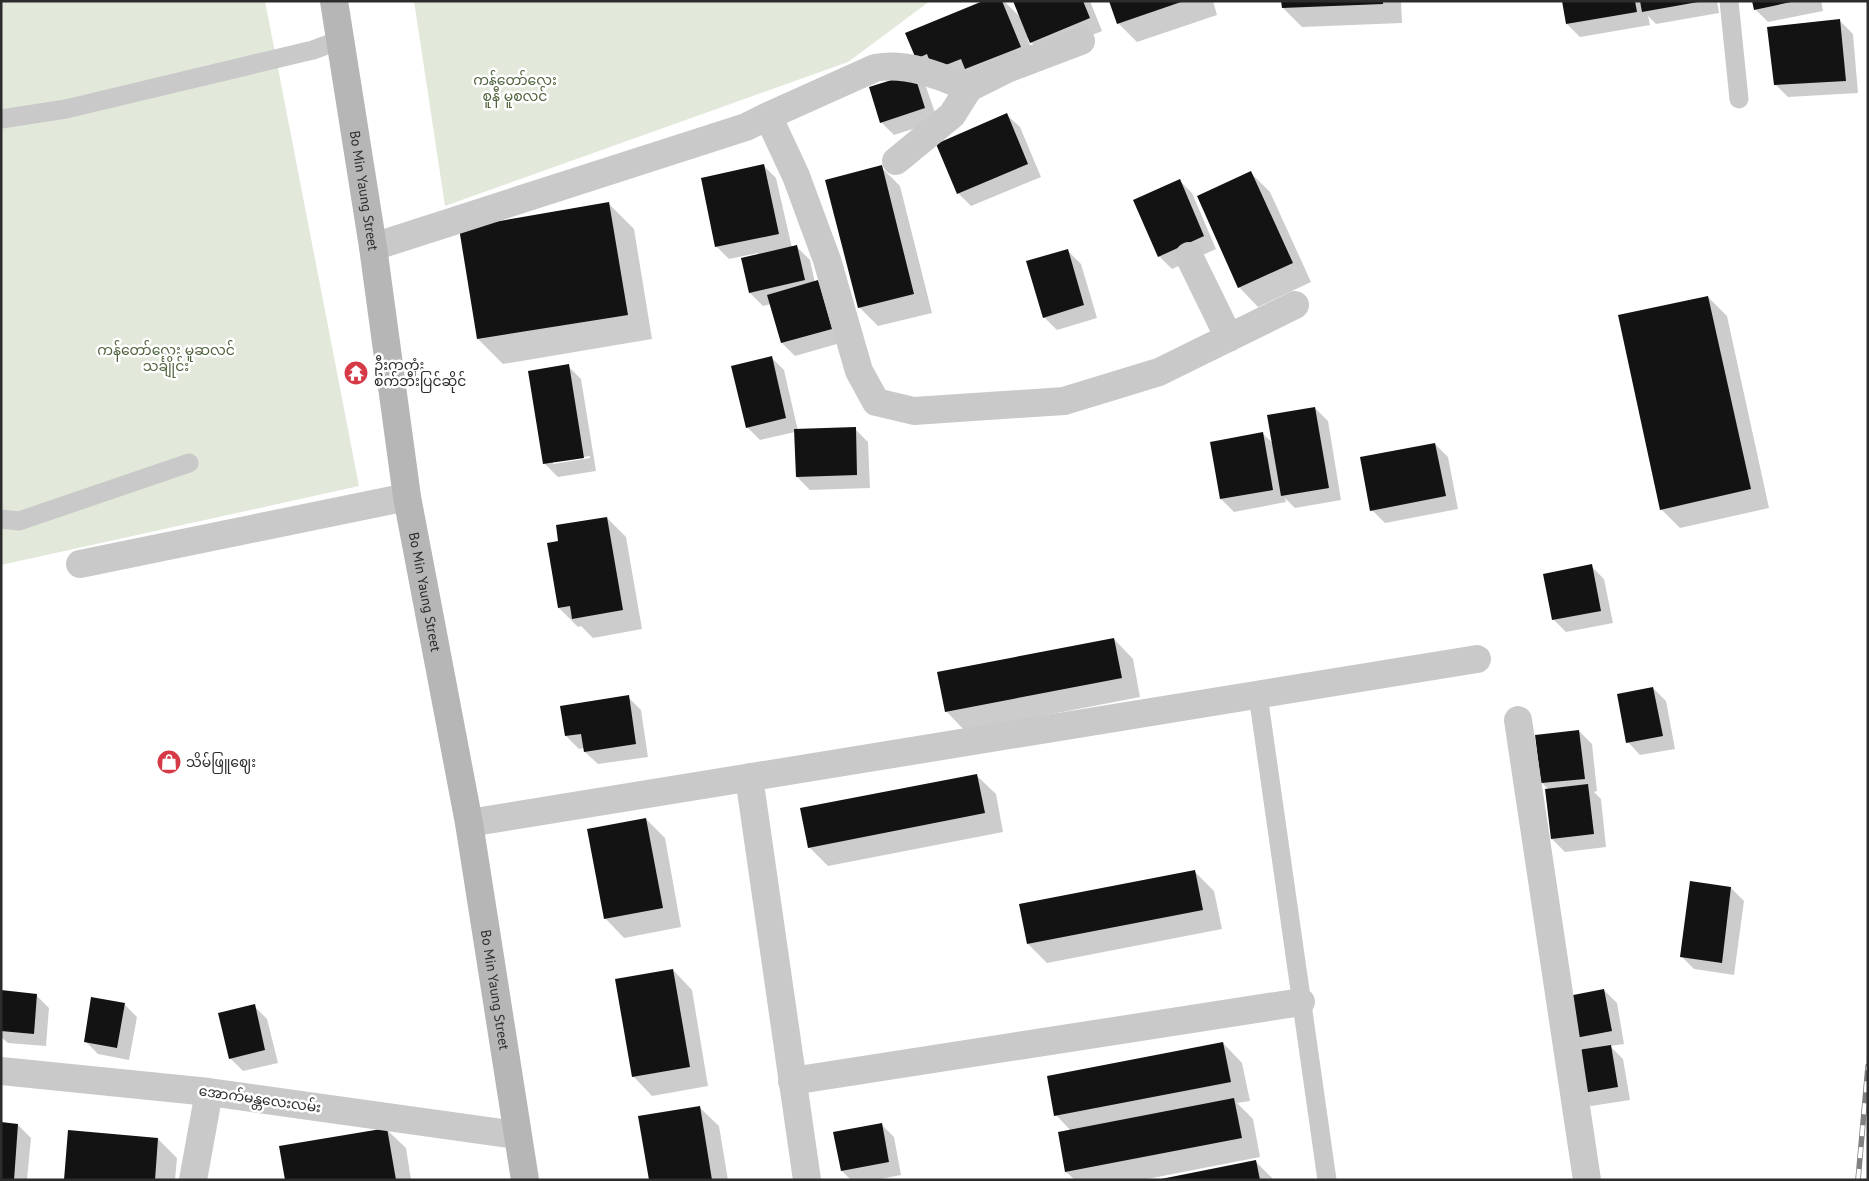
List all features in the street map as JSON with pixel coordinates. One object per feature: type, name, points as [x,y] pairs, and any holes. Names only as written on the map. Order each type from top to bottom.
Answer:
[{"type":"main road","name":"Bo Min Yaung Street","points":[[334,1],[373,247],[408,497],[469,823],[525,1180]]},
{"type":"street","points":[[896,161],[952,115],[969,88],[1007,69],[1081,40]]},
{"type":"street","points":[[373,247],[746,127],[875,68],[888,65],[917,69],[969,88]]},
{"type":"street","points":[[768,116],[796,176],[828,260],[859,371],[876,402],[914,411],[1064,401],[1159,372],[1295,305]]},
{"type":"street","points":[[1188,256],[1229,338]]},
{"type":"street","points":[[80,564],[408,497]]},
{"type":"street","points":[[469,823],[1477,659]]},
{"type":"street","points":[[1518,720],[1587,1180]]},
{"type":"street","points":[[749,777],[807,1180]]},
{"type":"street","points":[[792,1081],[1301,1002]]},
{"type":"street","name":"အောက်မန္တလေးလမ်း","points":[[1,1071],[209,1092],[517,1135]]},
{"type":"street","points":[[193,1180],[209,1092]]},
{"type":"lane","points":[[1728,1],[1739,99]]},
{"type":"lane","points":[[1,119],[66,109],[313,50],[340,40]]},
{"type":"lane","points":[[1,520],[19,521],[189,464]]},
{"type":"lane","points":[[1258,695],[1327,1180]]},
{"type":"green space","name":"ကန်တော်လေး မူဆလင် သင်္ချိုင်း","points":[[1,1],[265,1],[359,486],[1,565]]},
{"type":"green space","name":"ကန်တော်လေး စူနီ မူစလင်","points":[[414,1],[930,1],[848,62],[445,206]]},
{"type":"building","points":[[983,1],[1002,1],[1021,47],[965,69],[961,59],[933,70],[927,54],[916,59],[905,33]]},
{"type":"building","points":[[1013,1],[1083,1],[1090,18],[1030,43]]},
{"type":"building","points":[[1109,1],[1181,1],[1181,2],[1117,24]]},
{"type":"building","points":[[1281,1],[1383,1],[1383,4],[1282,8]]},
{"type":"building","points":[[1562,1],[1635,1],[1637,12],[1566,24]]},
{"type":"building","points":[[1640,1],[1698,1],[1698,2],[1642,12]]},
{"type":"building","points":[[1752,1],[1791,1],[1791,2],[1754,10]]},
{"type":"building","points":[[1840,19],[1846,81],[1774,85],[1767,27]]},
{"type":"building","points":[[914,73],[925,108],[880,123],[869,87]]},
{"type":"building","points":[[1007,113],[1028,164],[957,194],[936,144]]},
{"type":"building","points":[[764,164],[779,234],[715,247],[701,178]]},
{"type":"building","points":[[882,165],[914,294],[858,308],[825,180]]},
{"type":"building","points":[[1251,171],[1293,263],[1238,288],[1197,196]]},
{"type":"building","points":[[1180,179],[1204,236],[1158,257],[1133,200]]},
{"type":"building","points":[[609,202],[628,315],[477,339],[459,228]]},
{"type":"building","points":[[797,245],[805,280],[749,293],[741,258]]},
{"type":"building","points":[[1068,249],[1084,305],[1043,318],[1026,261]]},
{"type":"building","points":[[818,280],[832,329],[781,343],[767,295]]},
{"type":"building","points":[[1708,296],[1751,489],[1660,510],[1618,315]]},
{"type":"building","points":[[772,356],[786,418],[746,428],[731,366]]},
{"type":"building","points":[[569,364],[584,458],[543,464],[528,371]]},
{"type":"building","points":[[1315,407],[1329,488],[1281,496],[1267,415]]},
{"type":"building","points":[[856,427],[857,475],[796,477],[794,429]]},
{"type":"building","points":[[1263,432],[1273,490],[1220,499],[1210,442]]},
{"type":"building","points":[[1435,443],[1446,496],[1370,511],[1360,457]]},
{"type":"building","points":[[607,517],[623,610],[572,619],[570,606],[558,608],[547,543],[558,541],[556,525]]},
{"type":"building","points":[[1592,564],[1601,611],[1552,620],[1543,574]]},
{"type":"building","points":[[1114,638],[1122,678],[945,712],[937,672]]},
{"type":"building","points":[[1653,687],[1663,736],[1626,743],[1617,694]]},
{"type":"building","points":[[629,695],[636,744],[584,752],[581,734],[565,736],[560,706]]},
{"type":"building","points":[[1579,730],[1585,779],[1541,783],[1535,735]]},
{"type":"building","points":[[977,774],[985,813],[808,848],[800,808]]},
{"type":"building","points":[[1588,784],[1594,834],[1551,839],[1545,789]]},
{"type":"building","points":[[646,818],[663,908],[604,919],[587,829]]},
{"type":"building","points":[[1195,870],[1203,910],[1027,944],[1019,904]]},
{"type":"building","points":[[1690,881],[1731,887],[1722,963],[1680,957]]},
{"type":"building","points":[[673,969],[690,1067],[632,1077],[615,979]]},
{"type":"building","points":[[1604,989],[1612,1031],[1570,1039],[1563,997]]},
{"type":"building","points":[[1,990],[37,994],[34,1034],[1,1031]]},
{"type":"building","points":[[91,997],[125,1003],[117,1048],[84,1042]]},
{"type":"building","points":[[255,1004],[265,1050],[229,1059],[218,1013]]},
{"type":"building","points":[[1223,1042],[1231,1082],[1054,1116],[1047,1076]]},
{"type":"building","points":[[1611,1045],[1618,1087],[1577,1094],[1571,1051]]},
{"type":"building","points":[[1234,1098],[1242,1138],[1065,1172],[1058,1132]]},
{"type":"building","points":[[700,1106],[712,1180],[649,1180],[638,1116]]},
{"type":"building","points":[[1,1122],[18,1124],[14,1180],[1,1180]]},
{"type":"building","points":[[882,1123],[889,1162],[841,1171],[833,1132]]},
{"type":"building","points":[[387,1128],[396,1180],[285,1180],[279,1146]]},
{"type":"building","points":[[68,1130],[158,1138],[155,1180],[64,1180]]},
{"type":"building","points":[[1256,1160],[1260,1180],[1161,1180],[1161,1179]]},
{"type":"railway","points":[[1858,1180],[1868,1066]]},
{"type":"place","name":"ဦးကတုံး စက်ဘီးပြင်ဆိုင်","points":[[356,373]]},
{"type":"place","name":"သိမ်ဖြူဈေး","points":[[169,762]]}]
